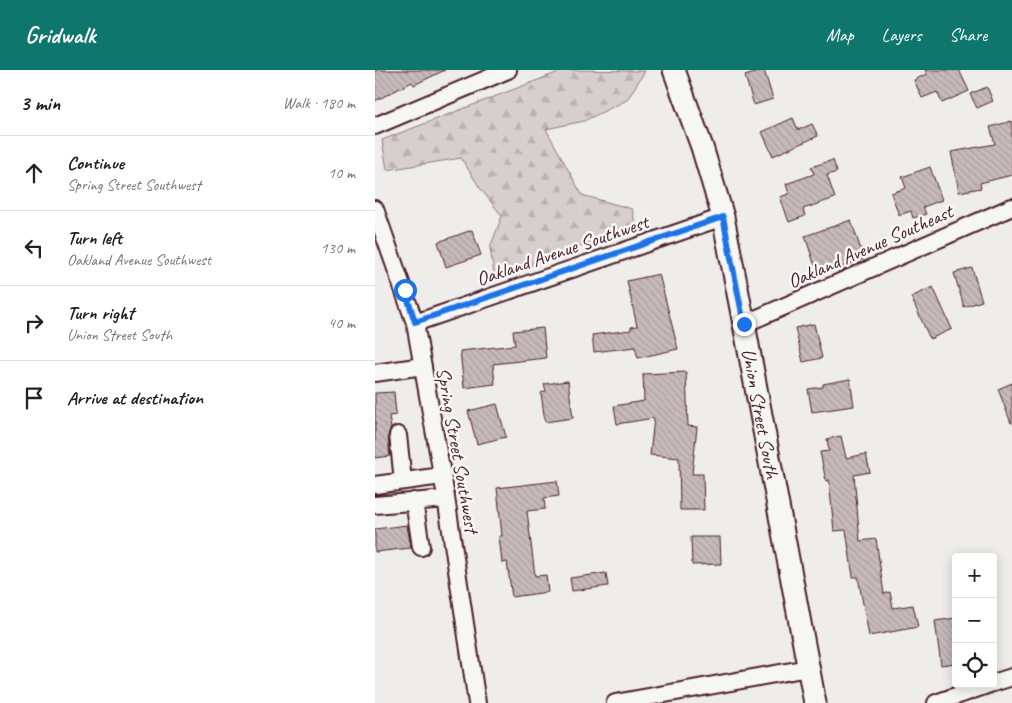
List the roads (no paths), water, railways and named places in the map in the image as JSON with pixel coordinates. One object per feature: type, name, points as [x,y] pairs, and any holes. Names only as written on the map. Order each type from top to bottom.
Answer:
[{"type":"main road","name":"Union Street South","points":[[674,70],[702,147],[723,217],[815,703]]},
{"type":"street","points":[[375,126],[508,70]]},
{"type":"street","name":"Oakland Avenue Southeast","points":[[744,324],[1012,207]]},
{"type":"street","name":"Spring Street Southwest","points":[[375,209],[415,322],[446,499],[477,703]]},
{"type":"street","name":"Oakland Avenue Southwest","points":[[415,322],[723,217]]},
{"type":"street","points":[[375,372],[423,366]]},
{"type":"street","points":[[398,435],[403,481]]},
{"type":"street","points":[[375,485],[442,476]]},
{"type":"street","points":[[375,505],[446,499]]},
{"type":"street","points":[[414,501],[421,547]]},
{"type":"street","points":[[615,703],[808,668]]},
{"type":"street","points":[[997,682],[1012,677]]},
{"type":"street","points":[[936,703],[980,688]]}]
